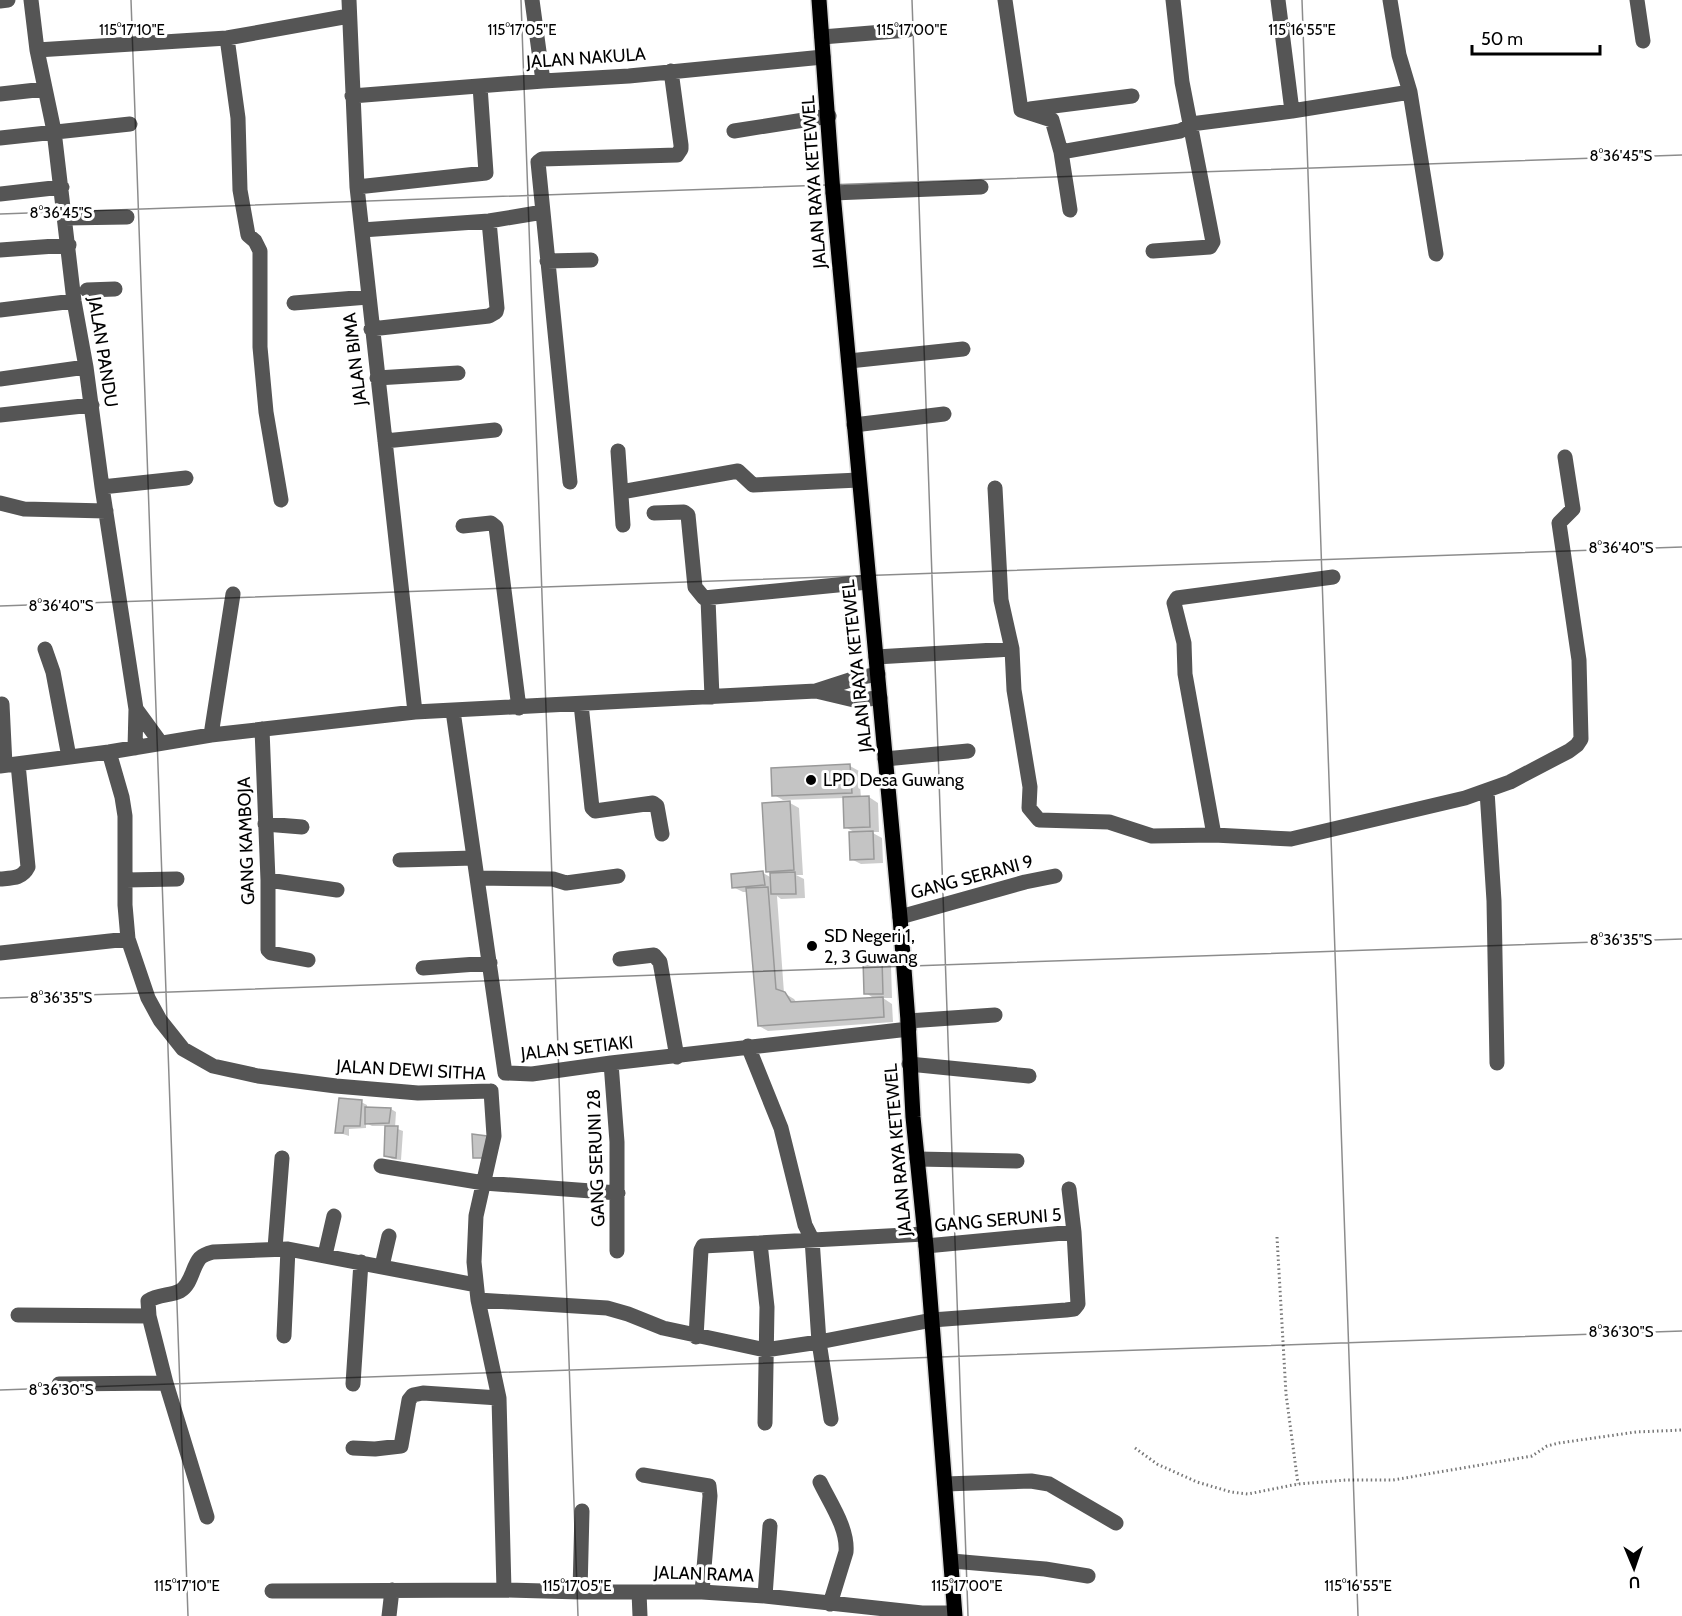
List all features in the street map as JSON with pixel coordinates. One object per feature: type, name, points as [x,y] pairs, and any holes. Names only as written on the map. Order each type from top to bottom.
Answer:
[{"type":"main road","name":"JALAN RAYA KETEWEL","points":[[819,0],[833,193],[900,917],[909,1064],[955,1614]]},
{"type":"street","points":[[0,1],[8,0]]},
{"type":"street","name":"JALAN PANDU","points":[[31,0],[37,50],[54,131],[74,301],[92,405],[102,487],[136,710],[135,748]]},
{"type":"street","name":"JALAN BIMA","points":[[350,0],[357,188],[415,712]]},
{"type":"street","points":[[532,0],[543,81]]},
{"type":"street","points":[[1005,0],[1021,110]]},
{"type":"street","points":[[1153,251],[1212,245],[1182,82],[1173,0]]},
{"type":"street","points":[[1278,0],[1292,111]]},
{"type":"street","points":[[1390,0],[1399,55],[1410,92],[1436,254]]},
{"type":"street","points":[[1637,0],[1643,41]]},
{"type":"street","points":[[37,50],[228,38],[349,16]]},
{"type":"street","points":[[822,37],[908,30]]},
{"type":"street","points":[[228,38],[238,118],[240,190],[248,235],[255,241],[260,251],[260,347],[266,412],[281,500]]},
{"type":"street","name":"JALAN NAKULA","points":[[352,96],[629,76],[824,57]]},
{"type":"street","points":[[570,482],[538,165],[542,159],[673,156],[680,152],[671,71]]},
{"type":"street","points":[[357,188],[486,173],[480,86]]},
{"type":"street","points":[[0,94],[45,88]]},
{"type":"street","points":[[1061,152],[1180,131],[1190,125],[1410,92]]},
{"type":"street","points":[[1021,110],[1132,96]]},
{"type":"street","points":[[1021,110],[1052,120],[1061,152],[1070,210]]},
{"type":"street","points":[[734,131],[829,116]]},
{"type":"street","points":[[0,138],[130,124]]},
{"type":"street","points":[[0,194],[62,187]]},
{"type":"street","points":[[833,193],[981,187]]},
{"type":"street","points":[[362,230],[489,221],[543,212]]},
{"type":"street","points":[[65,218],[127,217]]},
{"type":"street","points":[[371,329],[489,316],[496,312],[489,221]]},
{"type":"street","points":[[0,250],[69,245]]},
{"type":"street","points":[[547,261],[591,260]]},
{"type":"street","points":[[87,290],[115,289]]},
{"type":"street","points":[[294,303],[368,297]]},
{"type":"street","points":[[0,310],[74,301]]},
{"type":"street","points":[[849,360],[963,349]]},
{"type":"street","points":[[0,379],[86,367]]},
{"type":"street","points":[[377,378],[458,373]]},
{"type":"street","points":[[0,415],[92,405]]},
{"type":"street","points":[[854,425],[944,414]]},
{"type":"street","points":[[385,441],[495,430]]},
{"type":"street","points":[[618,451],[623,525]]},
{"type":"street","points":[[995,488],[1001,600],[1012,649],[1014,690],[1030,787],[1029,808],[1039,820],[1109,822],[1152,836],[1214,835],[1274,839],[1305,837],[1465,798],[1509,782],[1577,745],[1581,739],[1579,660],[1559,523],[1573,509],[1565,457]]},
{"type":"street","points":[[621,492],[738,471],[753,485],[859,480]]},
{"type":"street","points":[[102,487],[186,478]]},
{"type":"street","points":[[0,503],[24,509],[106,511]]},
{"type":"street","points":[[654,513],[684,512],[688,515],[695,587],[699,594],[708,599],[868,582]]},
{"type":"street","points":[[463,526],[491,524],[496,527],[519,708]]},
{"type":"street","points":[[1214,835],[1185,674],[1184,644],[1174,603],[1177,598],[1333,577]]},
{"type":"street","points":[[211,735],[233,594]]},
{"type":"street","points":[[708,599],[712,697]]},
{"type":"street","points":[[45,649],[53,672],[69,757]]},
{"type":"street","points":[[876,657],[1012,649]]},
{"type":"street","points":[[8,765],[109,752],[211,735],[415,712],[816,691],[878,674]]},
{"type":"street","points":[[816,691],[854,700],[880,698]]},
{"type":"street","points":[[0,879],[19,877],[25,874],[28,867],[8,765],[2,704]]},
{"type":"street","points":[[581,704],[592,808],[595,811],[653,803],[657,806],[662,834]]},
{"type":"street","name":"JALAN PANDU","points":[[136,710],[160,742]]},
{"type":"street","name":"JALAN SETIAKI","points":[[453,711],[505,1073],[532,1074],[677,1057],[995,1015]]},
{"type":"street","name":"GANG KAMBOJA","points":[[262,729],[269,951],[308,960]]},
{"type":"street","points":[[885,759],[968,751]]},
{"type":"street","name":"JALAN DEWI SITHA","points":[[109,752],[125,816],[125,905],[128,939],[148,998],[160,1020],[183,1049],[213,1066],[258,1076],[418,1093],[491,1091],[494,1136],[474,1232],[477,1293],[500,1398],[504,1590]]},
{"type":"street","points":[[1487,791],[1494,901],[1497,1063]]},
{"type":"street","points":[[265,824],[302,827]]},
{"type":"street","points":[[400,860],[474,858]]},
{"type":"street","points":[[478,878],[553,879],[566,883],[618,876]]},
{"type":"street","name":"GANG SERANI 9","points":[[900,917],[1055,876]]},
{"type":"street","points":[[126,880],[177,879]]},
{"type":"street","points":[[268,880],[337,890]]},
{"type":"street","points":[[0,953],[128,939]]},
{"type":"street","points":[[620,959],[654,955],[660,962],[677,1057]]},
{"type":"street","points":[[423,968],[490,963]]},
{"type":"street","points":[[748,1046],[781,1128],[805,1225],[812,1239],[819,1342],[831,1419]]},
{"type":"street","name":"GANG SERUNI 28","points":[[611,1063],[617,1142],[617,1251]]},
{"type":"street","points":[[909,1064],[1029,1076]]},
{"type":"street","points":[[491,1091],[505,1073]]},
{"type":"street","points":[[282,1158],[281,1248],[284,1336]]},
{"type":"street","points":[[917,1159],[1017,1161]]},
{"type":"street","points":[[381,1166],[484,1183],[618,1192]]},
{"type":"street","points":[[207,1517],[166,1383],[149,1316],[148,1301],[180,1290],[187,1284],[200,1257],[213,1252],[281,1248],[325,1255],[382,1266],[477,1293],[622,1311],[663,1328],[696,1337],[765,1350],[932,1320],[1074,1309],[1078,1304],[1069,1189]]},
{"type":"street","points":[[325,1255],[334,1216]]},
{"type":"street","name":"GANG SERUNI 5","points":[[696,1337],[702,1247],[812,1239],[925,1240],[1074,1233]]},
{"type":"street","points":[[382,1266],[389,1236]]},
{"type":"street","points":[[760,1244],[766,1307],[765,1423]]},
{"type":"street","points":[[353,1384],[361,1262]]},
{"type":"street","points":[[18,1315],[149,1316]]},
{"type":"street","points":[[59,1384],[166,1383]]},
{"type":"street","points":[[353,1448],[375,1449],[401,1446],[409,1400],[413,1395],[423,1393],[500,1398]]},
{"type":"street","points":[[643,1475],[709,1486],[702,1592]]},
{"type":"street","points":[[945,1484],[1031,1481],[1049,1484],[1116,1523]]},
{"type":"street","points":[[820,1482],[844,1531],[847,1544],[830,1604]]},
{"type":"street","points":[[580,1592],[582,1511]]},
{"type":"street","points":[[765,1596],[770,1526]]},
{"type":"street","points":[[952,1561],[1045,1569],[1088,1576]]},
{"type":"street","points":[[389,1616],[392,1590]]},
{"type":"street","name":"JALAN RAMA","points":[[272,1591],[702,1592],[765,1596],[922,1613],[955,1614]]},
{"type":"street","points":[[639,1592],[640,1616]]},
{"type":"path","points":[[1277,1237],[1286,1394],[1298,1484]]},
{"type":"path","points":[[1135,1448],[1157,1464],[1197,1482],[1231,1492],[1248,1494],[1298,1484],[1346,1480],[1394,1480],[1532,1456],[1547,1446],[1559,1443],[1636,1432],[1682,1430]]},
{"type":"building","name":"LPD Desa Guwang","points":[[850,764],[852,793],[772,796],[771,768]]},
{"type":"building","points":[[869,796],[870,827],[844,828],[843,797]]},
{"type":"building","points":[[790,801],[794,870],[766,872],[762,803]]},
{"type":"building","points":[[873,831],[874,859],[850,860],[849,832]]},
{"type":"building","points":[[763,871],[765,885],[732,888],[731,874]]},
{"type":"building","points":[[795,872],[796,894],[771,894],[770,873]]},
{"type":"building","points":[[768,887],[776,989],[785,992],[791,1002],[883,997],[884,1017],[758,1026],[746,888]]},
{"type":"building","points":[[863,959],[882,959],[883,994],[864,994]]},
{"type":"building","points":[[339,1098],[362,1100],[360,1126],[344,1126],[343,1133],[335,1133]]},
{"type":"building","points":[[365,1107],[391,1108],[389,1123],[365,1124]]},
{"type":"building","points":[[385,1126],[398,1126],[396,1158],[384,1156]]},
{"type":"building","points":[[472,1134],[487,1136],[484,1158],[473,1158]]},
{"type":"place","name":"LPD Desa Guwang","points":[[811,780]]},
{"type":"place","name":"SD Negeri 1, 2, 3 Guwang","points":[[812,946]]}]
